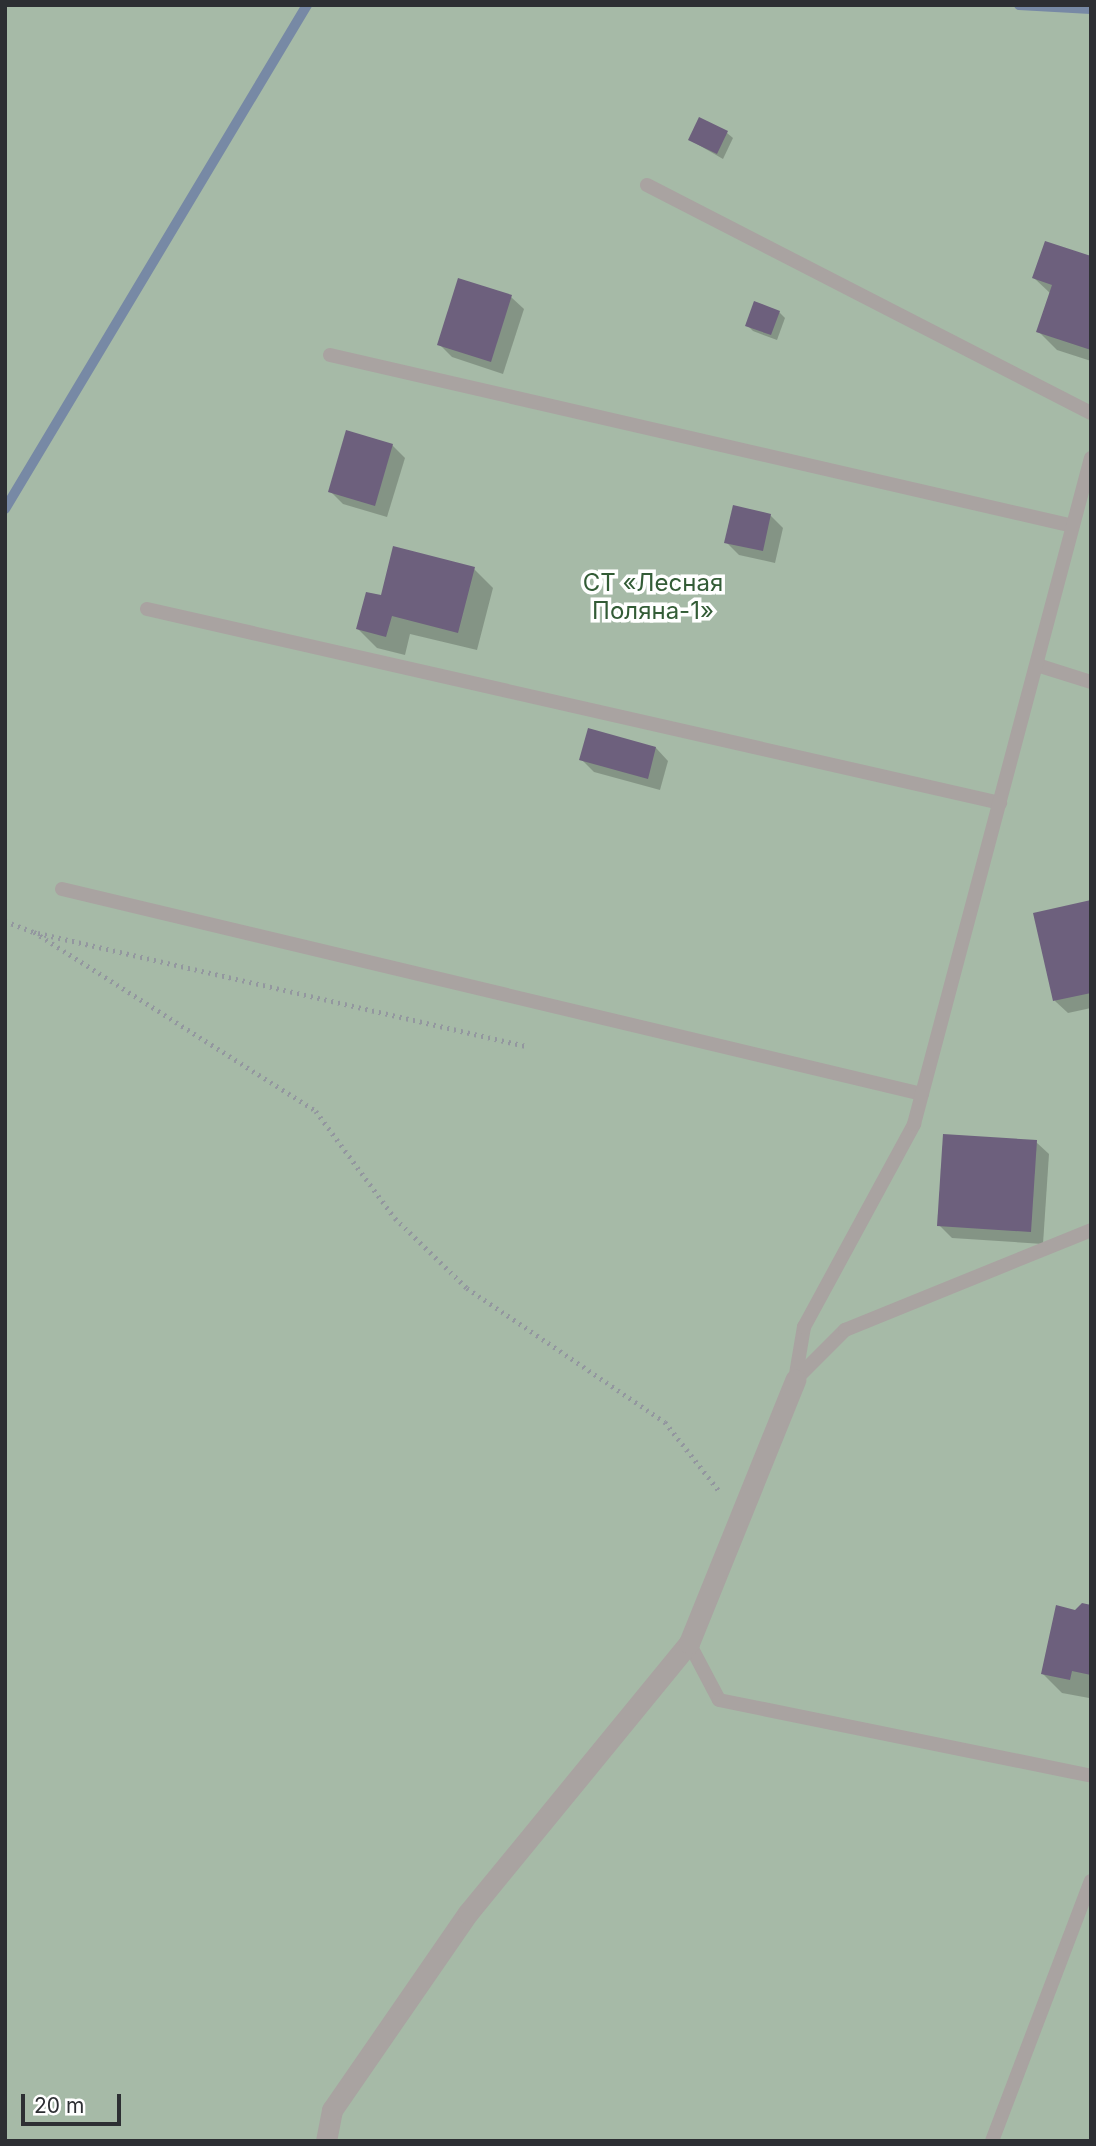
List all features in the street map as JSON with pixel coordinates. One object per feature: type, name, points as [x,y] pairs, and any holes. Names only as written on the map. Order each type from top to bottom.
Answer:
[{"type":"street","points":[[326,2141],[332,2110],[468,1913],[689,1643],[795,1380]]},
{"type":"lane","points":[[647,185],[1091,413]]},
{"type":"lane","points":[[330,355],[1073,526]]},
{"type":"lane","points":[[795,1380],[804,1327],[914,1124],[1091,458]]},
{"type":"lane","points":[[147,609],[1000,803]]},
{"type":"lane","points":[[1037,665],[1091,682]]},
{"type":"lane","points":[[62,890],[922,1094]]},
{"type":"lane","points":[[795,1380],[845,1330],[1091,1230]]},
{"type":"lane","points":[[689,1643],[719,1700],[1091,1776]]},
{"type":"lane","points":[[992,2141],[1091,1881]]},
{"type":"path","points":[[5,921],[34,932],[526,1046]]},
{"type":"path","points":[[34,932],[316,1111],[395,1218],[467,1288],[665,1422],[740,1517]]},
{"type":"green space","name":"СТ «Лесная Поляна-1»","points":[[5,5],[1091,5],[1091,2141],[5,2141]]},
{"type":"building","points":[[699,117],[728,131],[717,154],[688,140]]},
{"type":"building","points":[[1045,241],[1091,256],[1091,350],[1036,332],[1052,285],[1032,278]]},
{"type":"building","points":[[458,278],[512,295],[491,362],[437,345]]},
{"type":"building","points":[[754,301],[780,311],[771,335],[745,326]]},
{"type":"building","points":[[346,430],[393,444],[375,506],[328,492]]},
{"type":"building","points":[[733,505],[771,514],[763,551],[724,543]]},
{"type":"building","points":[[393,546],[475,567],[458,633],[392,616],[386,637],[356,629],[366,592],[381,595]]},
{"type":"building","points":[[588,728],[656,747],[648,779],[579,760]]},
{"type":"building","points":[[1091,900],[1091,993],[1053,1001],[1033,913]]},
{"type":"building","points":[[943,1134],[1037,1140],[1031,1232],[937,1226]]},
{"type":"building","points":[[1082,1603],[1091,1605],[1091,1675],[1072,1671],[1070,1680],[1041,1674],[1056,1605],[1075,1610]]},
{"type":"waterway","points":[[5,509],[307,5]]},
{"type":"waterway","points":[[1019,5],[1091,9]]}]
